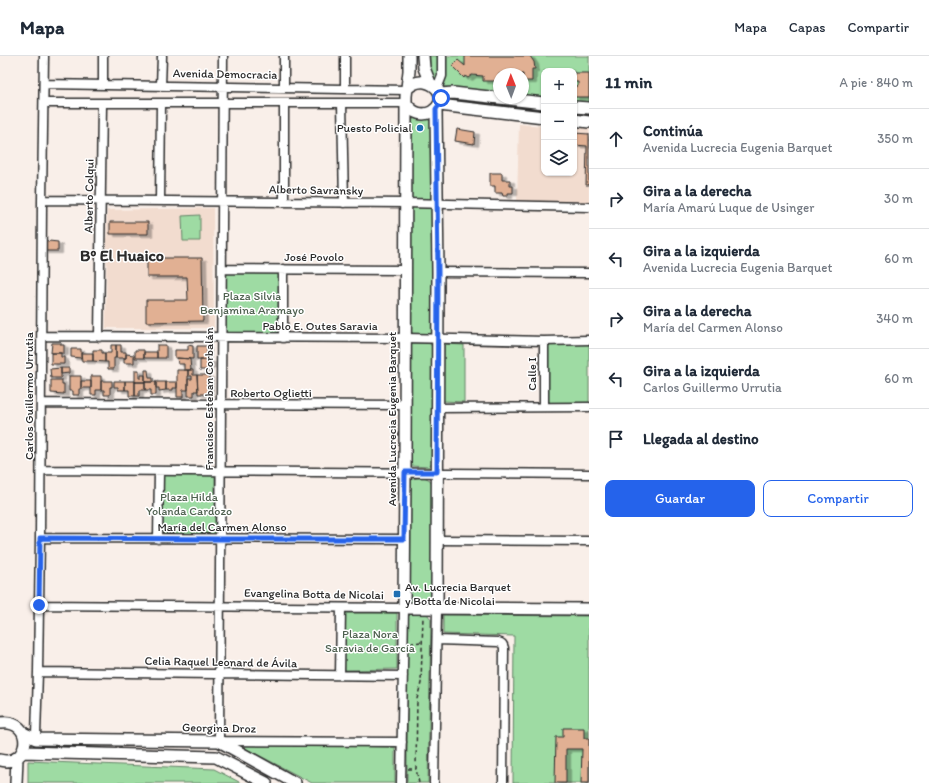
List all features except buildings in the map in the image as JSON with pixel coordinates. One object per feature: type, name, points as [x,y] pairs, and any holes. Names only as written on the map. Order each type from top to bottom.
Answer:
[{"type":"street","name":"Carlos Guillermo Urrutia","points":[[36,737],[41,470],[44,56]]},
{"type":"street","points":[[103,56],[103,85]]},
{"type":"street","points":[[161,86],[162,56]]},
{"type":"street","name":"Francisco Esteban Corbalán","points":[[219,741],[223,56]]},
{"type":"street","points":[[284,56],[284,88]]},
{"type":"street","points":[[345,56],[345,89]]},
{"type":"street","name":"Avenida Lucrecia Eugenia Barquet","points":[[401,783],[405,472],[406,90],[409,71],[409,56]]},
{"type":"street","points":[[423,56],[425,72],[436,96],[438,204],[437,640],[434,783]]},
{"type":"street","points":[[44,103],[406,103],[414,112],[425,114],[431,112],[442,76],[442,56]]},
{"type":"street","points":[[406,90],[410,86],[419,82],[436,96],[541,116]]},
{"type":"street","name":"Avenida Democracia","points":[[44,84],[406,90]]},
{"type":"street","points":[[436,96],[453,93],[541,103]]},
{"type":"street","name":"Alberto Colqui","points":[[99,337],[102,200],[102,103]]},
{"type":"street","points":[[160,201],[161,103]]},
{"type":"street","points":[[284,103],[284,202]]},
{"type":"street","points":[[342,103],[344,203]]},
{"type":"street","points":[[577,107],[589,108]]},
{"type":"street","points":[[577,120],[589,122]]},
{"type":"street","name":"Alberto Savransky","points":[[42,200],[405,203],[589,207]]},
{"type":"street","name":"José Povolo","points":[[222,269],[405,270]]},
{"type":"street","points":[[282,269],[283,338]]},
{"type":"street","points":[[438,272],[589,273]]},
{"type":"street","name":"Pablo E. Outes Saravia","points":[[42,336],[405,338],[544,341],[589,340]]},
{"type":"street","name":"Calle I","points":[[544,341],[544,407]]},
{"type":"street","name":"Roberto Oglietti","points":[[41,403],[405,405]]},
{"type":"street","points":[[437,408],[589,407]]},
{"type":"street","points":[[41,470],[589,474]]},
{"type":"street","points":[[158,539],[159,472]]},
{"type":"street","name":"María del Carmen Alonso","points":[[40,538],[404,539]]},
{"type":"street","points":[[437,540],[589,541]]},
{"type":"street","name":"Evangelina Botta de Nicolai","points":[[39,605],[589,609]]},
{"type":"street","points":[[340,675],[341,608]]},
{"type":"street","points":[[437,640],[501,642],[503,644],[503,783]]},
{"type":"street","name":"Celia Raquel Leonard de Ávila","points":[[38,672],[403,676]]},
{"type":"street","name":"Georgina Droz","points":[[0,723],[7,722],[14,724],[23,733],[36,737],[219,741],[402,742]]},
{"type":"street","points":[[16,783],[20,755],[25,743],[23,733]]},
{"type":"street","points":[[219,741],[295,783]]},
{"type":"street","points":[[0,760],[11,761],[20,755],[216,757],[266,783]]},
{"type":"path","points":[[419,783],[416,769],[417,699],[421,683],[423,608]]},
{"type":"path","points":[[403,643],[422,642]]},
{"type":"shaded area","points":[[519,124],[541,126],[541,176],[577,176],[577,127],[589,128],[589,202],[517,202]]},
{"type":"shaded area","points":[[213,208],[214,328],[106,328],[107,210]]},
{"type":"green space","points":[[430,56],[589,56],[589,103],[577,101],[577,68],[541,68],[541,97],[529,96],[529,68],[493,68],[493,91],[443,87],[430,72]]},
{"type":"green space","points":[[416,116],[433,117],[433,334],[409,334],[411,122]]},
{"type":"green space","points":[[200,215],[200,241],[183,241],[182,216]]},
{"type":"green space","name":"Plaza Silvia Benjamina Aramayo","points":[[222,269],[283,269],[283,338],[221,337]]},
{"type":"green space","points":[[411,343],[429,343],[434,349],[432,463],[429,467],[411,466],[408,463],[408,348]]},
{"type":"green space","points":[[444,344],[464,345],[464,402],[443,401]]},
{"type":"green space","points":[[547,344],[589,344],[589,404],[546,404]]},
{"type":"green space","name":"Plaza Hilda Yolanda Cardozo","points":[[162,474],[215,474],[215,534],[163,535]]},
{"type":"green space","points":[[424,477],[430,480],[433,486],[432,597],[429,603],[411,604],[406,598],[407,485],[412,479]]},
{"type":"green space","name":"Plaza Nora Saravia de García","points":[[343,613],[397,613],[397,669],[344,670]]},
{"type":"green space","points":[[411,614],[427,614],[431,619],[428,783],[407,783],[407,618]]},
{"type":"green space","points":[[443,615],[589,616],[589,783],[513,783],[514,636],[443,634]]},
{"type":"green space","points":[[245,744],[395,747],[395,783],[312,783],[245,748]]},
{"type":"green space","points":[[28,761],[214,769],[241,783],[28,783]]},
{"type":"place","name":"Puesto Policial","points":[[420,128]]},
{"type":"place","name":"Av. Lucrecia Barquet y Botta de Nicolai","points":[[397,594]]},
{"type":"district","name":"Bº El Huaico","points":[[122,255]]},
{"type":"route","points":[[39,605],[40,538],[404,539],[405,472],[437,472],[438,204],[436,109],[441,98]]}]
